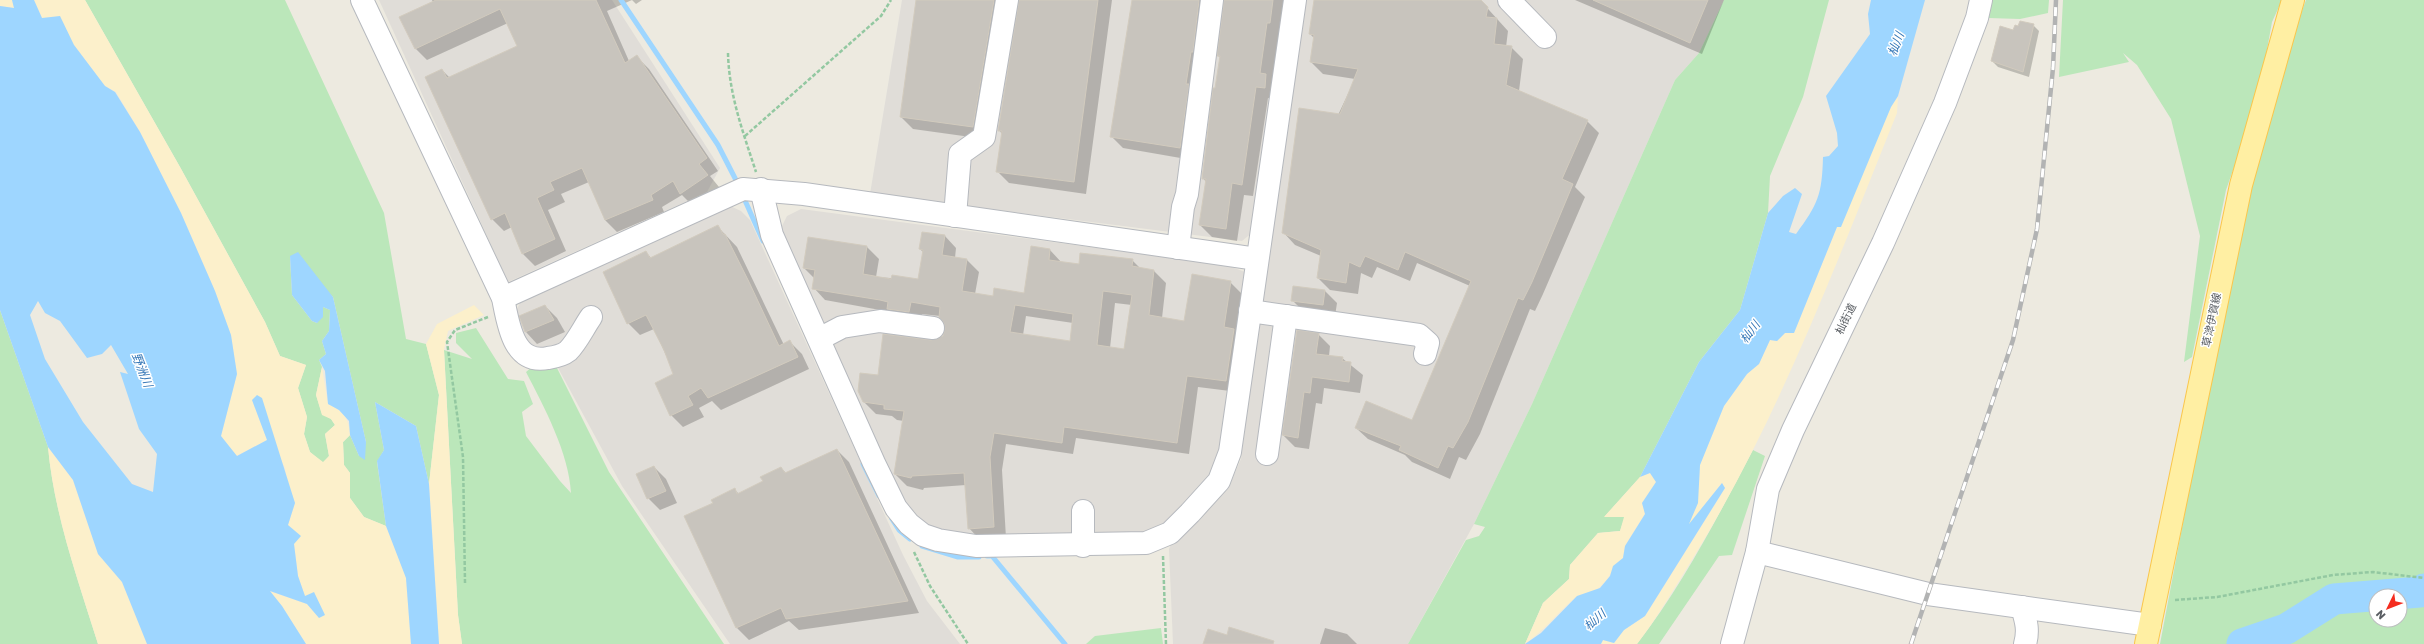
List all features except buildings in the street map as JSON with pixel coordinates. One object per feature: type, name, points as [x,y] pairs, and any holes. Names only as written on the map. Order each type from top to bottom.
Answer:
[{"type":"main road","name":"草津伊賀線","points":[[2148,635],[2241,185],[2291,8]]},
{"type":"street","points":[[362,0],[503,298],[510,332],[520,350],[532,358],[557,357],[568,350],[591,317]]},
{"type":"street","points":[[955,216],[960,154],[984,137],[1007,0]]},
{"type":"street","points":[[1178,248],[1183,207],[1188,194],[1212,0]]},
{"type":"street","points":[[746,190],[772,235],[874,463],[896,508],[909,524],[923,534],[938,540],[976,546],[1083,546],[1146,543],[1170,533],[1219,480],[1226,466],[1242,376],[1257,259],[1295,0]]},
{"type":"street","points":[[1509,0],[1545,37]]},
{"type":"street","name":"杣街道","points":[[1732,644],[1757,552],[1771,483],[1793,430],[1883,243],[1945,103],[1979,9]]},
{"type":"street","points":[[503,298],[746,190],[955,216],[1257,259]]},
{"type":"street","points":[[1250,311],[1419,335],[1428,343],[1425,354]]},
{"type":"street","points":[[1267,454],[1286,316]]},
{"type":"street","points":[[819,339],[842,327],[880,321],[933,328]]},
{"type":"street","points":[[1083,511],[1083,546]]},
{"type":"street","points":[[1757,552],[1928,594],[2022,607],[2148,635]]},
{"type":"street","points":[[2022,607],[2028,634],[2025,644]]},
{"type":"path","points":[[745,136],[881,16],[891,0]]},
{"type":"path","points":[[728,53],[729,78],[735,107],[751,156]]},
{"type":"path","points":[[465,583],[463,457],[447,342],[455,330],[488,318],[503,298]]},
{"type":"path","points":[[1160,537],[1164,564],[1166,644]]},
{"type":"path","points":[[911,546],[930,586],[968,644]]},
{"type":"path","points":[[2155,598],[2174,600],[2217,597],[2280,583],[2341,574],[2372,572],[2424,578]]},
{"type":"shaded area","points":[[379,0],[612,0],[720,168],[707,192],[508,282]]},
{"type":"shaded area","points":[[902,0],[1285,0],[1253,232],[1242,241],[870,194]]},
{"type":"shaded area","points":[[1299,0],[1724,0],[1699,53],[1675,80],[1532,404],[1474,524],[1408,644],[1173,644],[1169,549],[1172,542],[1200,517],[1229,486],[1241,459]]},
{"type":"shaded area","points":[[728,205],[741,211],[750,220],[903,555],[927,601],[960,644],[730,644],[622,486],[551,355],[528,350],[512,319],[520,303]]},
{"type":"shaded area","points":[[801,209],[1226,265],[1245,272],[1222,453],[1208,485],[1161,529],[1130,538],[965,537],[935,528],[917,520],[906,506],[778,234],[787,216]]},
{"type":"green space","points":[[85,0],[285,0],[384,213],[406,339],[426,344],[439,395],[429,484],[416,426],[375,402],[384,450],[377,462],[386,526],[364,517],[350,498],[350,473],[344,465],[343,442],[350,435],[359,456],[366,442],[333,297],[290,256],[292,295],[312,321],[317,323],[323,307],[330,310],[329,331],[322,341],[326,354],[319,360],[322,367],[316,395],[322,414],[331,419],[335,425],[325,434],[329,456],[323,463],[310,452],[304,434],[307,417],[298,388],[306,365],[280,356],[265,322],[180,167]]},
{"type":"green space","points":[[1724,0],[1829,0],[1803,97],[1770,176],[1768,213],[1740,310],[1699,362],[1640,477],[1605,516],[1625,517],[1620,531],[1598,533],[1570,565],[1569,579],[1543,603],[1525,644],[1408,644],[1466,540],[1479,536],[1485,527],[1474,524],[1532,404],[1675,80],[1699,53]]},
{"type":"green space","points":[[1992,0],[2049,0],[2048,13],[2020,19],[1988,18]]},
{"type":"green space","points":[[2063,0],[2282,0],[2272,22],[2258,99],[2226,190],[2192,357],[2184,362],[2200,236],[2171,119],[2137,65],[2123,53],[2129,62],[2059,77]]},
{"type":"green space","points":[[2306,0],[2424,0],[2424,644],[2160,644],[2207,396],[2254,179],[2278,44],[2299,19]]},
{"type":"green space","points":[[0,310],[48,447],[51,472],[61,522],[98,644],[0,644]]},
{"type":"green space","points":[[476,328],[508,379],[524,381],[533,404],[522,412],[526,436],[571,493],[566,462],[561,446],[548,415],[526,372],[538,362],[553,360],[609,472],[724,644],[462,644],[458,615],[444,350],[472,359],[456,343],[456,333]]},
{"type":"green space","points":[[1753,450],[1765,456],[1732,555],[1719,556],[1659,644],[1637,644],[1670,598],[1685,574]]},
{"type":"green space","points":[[1161,628],[1163,644],[1086,644],[1095,636]]},
{"type":"sand","points":[[0,0],[12,0],[14,8],[0,6]]},
{"type":"sand","points":[[34,0],[85,0],[180,167],[265,322],[280,356],[306,365],[298,388],[307,417],[304,434],[310,452],[323,462],[329,456],[325,434],[335,425],[331,419],[322,415],[316,395],[322,367],[328,404],[341,412],[348,424],[350,435],[343,442],[344,465],[350,473],[350,498],[364,517],[386,526],[406,578],[411,644],[306,644],[282,606],[269,591],[307,604],[319,618],[305,596],[298,576],[294,544],[288,525],[295,503],[287,485],[285,468],[252,400],[267,440],[236,456],[221,436],[237,374],[231,335],[215,291],[181,213],[140,132],[116,92],[105,86],[74,45],[42,18]]},
{"type":"sand","points":[[1898,97],[1897,113],[1804,340],[1753,451],[1724,505],[1666,602],[1637,644],[1601,644],[1603,640],[1614,643],[1624,630],[1645,616],[1725,488],[1722,483],[1688,526],[1699,483],[1700,465],[1724,406],[1747,374],[1759,364],[1770,340],[1777,341],[1785,333],[1794,333],[1837,227],[1891,107]]},
{"type":"sand","points":[[474,305],[484,315],[448,331],[444,350],[458,615],[462,644],[439,644],[429,484],[439,395],[426,344],[437,324]]},
{"type":"sand","points":[[48,447],[73,480],[98,554],[122,582],[147,644],[98,644],[61,522],[51,472]]},
{"type":"sand","points":[[1650,473],[1656,482],[1642,503],[1645,514],[1625,546],[1623,558],[1616,565],[1605,582],[1598,588],[1576,597],[1539,633],[1525,644],[1543,603],[1569,579],[1570,565],[1598,533],[1620,531],[1624,517],[1604,517],[1640,477]]},
{"type":"water","name":"野洲川","points":[[12,0],[34,0],[42,18],[60,16],[74,45],[105,86],[115,92],[140,132],[181,213],[215,291],[231,335],[237,374],[221,436],[237,456],[267,440],[252,400],[257,395],[262,398],[295,503],[288,525],[301,536],[294,544],[298,576],[305,596],[314,592],[325,615],[319,618],[307,604],[270,591],[282,606],[306,644],[147,644],[122,582],[98,554],[73,480],[48,447],[0,310],[0,6],[14,8]],"holes":[[[38,301],[45,313],[60,321],[87,358],[102,354],[111,345],[128,374],[120,372],[139,429],[157,454],[153,492],[132,484],[83,422],[45,359],[30,315]]]},
{"type":"water","name":"杣川","points":[[1871,0],[1925,0],[1898,96],[1891,107],[1841,227],[1837,227],[1794,333],[1785,333],[1777,341],[1770,340],[1759,364],[1747,374],[1724,406],[1700,465],[1698,503],[1689,524],[1722,483],[1725,488],[1645,616],[1624,630],[1614,643],[1603,640],[1601,644],[1525,644],[1541,633],[1577,596],[1600,588],[1610,576],[1613,566],[1623,558],[1625,546],[1645,514],[1642,503],[1656,482],[1650,473],[1640,477],[1699,362],[1740,310],[1768,213],[1783,196],[1795,188],[1802,194],[1789,232],[1796,234],[1814,206],[1820,190],[1823,157],[1829,156],[1838,146],[1837,133],[1826,96],[1870,34],[1868,14]]},
{"type":"water","points":[[298,252],[333,297],[366,442],[365,460],[359,456],[350,435],[349,421],[339,410],[328,404],[325,371],[319,360],[326,354],[322,341],[329,331],[330,310],[323,307],[323,317],[317,323],[312,321],[292,295],[290,256]]},
{"type":"water","points":[[375,402],[416,426],[429,484],[439,644],[411,644],[406,578],[386,526],[377,461],[384,450]]},
{"type":"waterway","points":[[621,0],[718,145],[739,186]]},
{"type":"waterway","points":[[743,196],[763,241]]},
{"type":"waterway","points":[[863,464],[879,496]]},
{"type":"waterway","points":[[892,519],[899,530],[910,539]]},
{"type":"waterway","points":[[922,546],[958,557],[979,557]]},
{"type":"waterway","points":[[987,556],[992,556],[1065,644]]},
{"type":"waterway","points":[[2242,644],[2286,629],[2334,599],[2420,592],[2424,589]]},
{"type":"railway","points":[[1911,644],[2013,340],[2037,229],[2053,68],[2056,0]]}]
